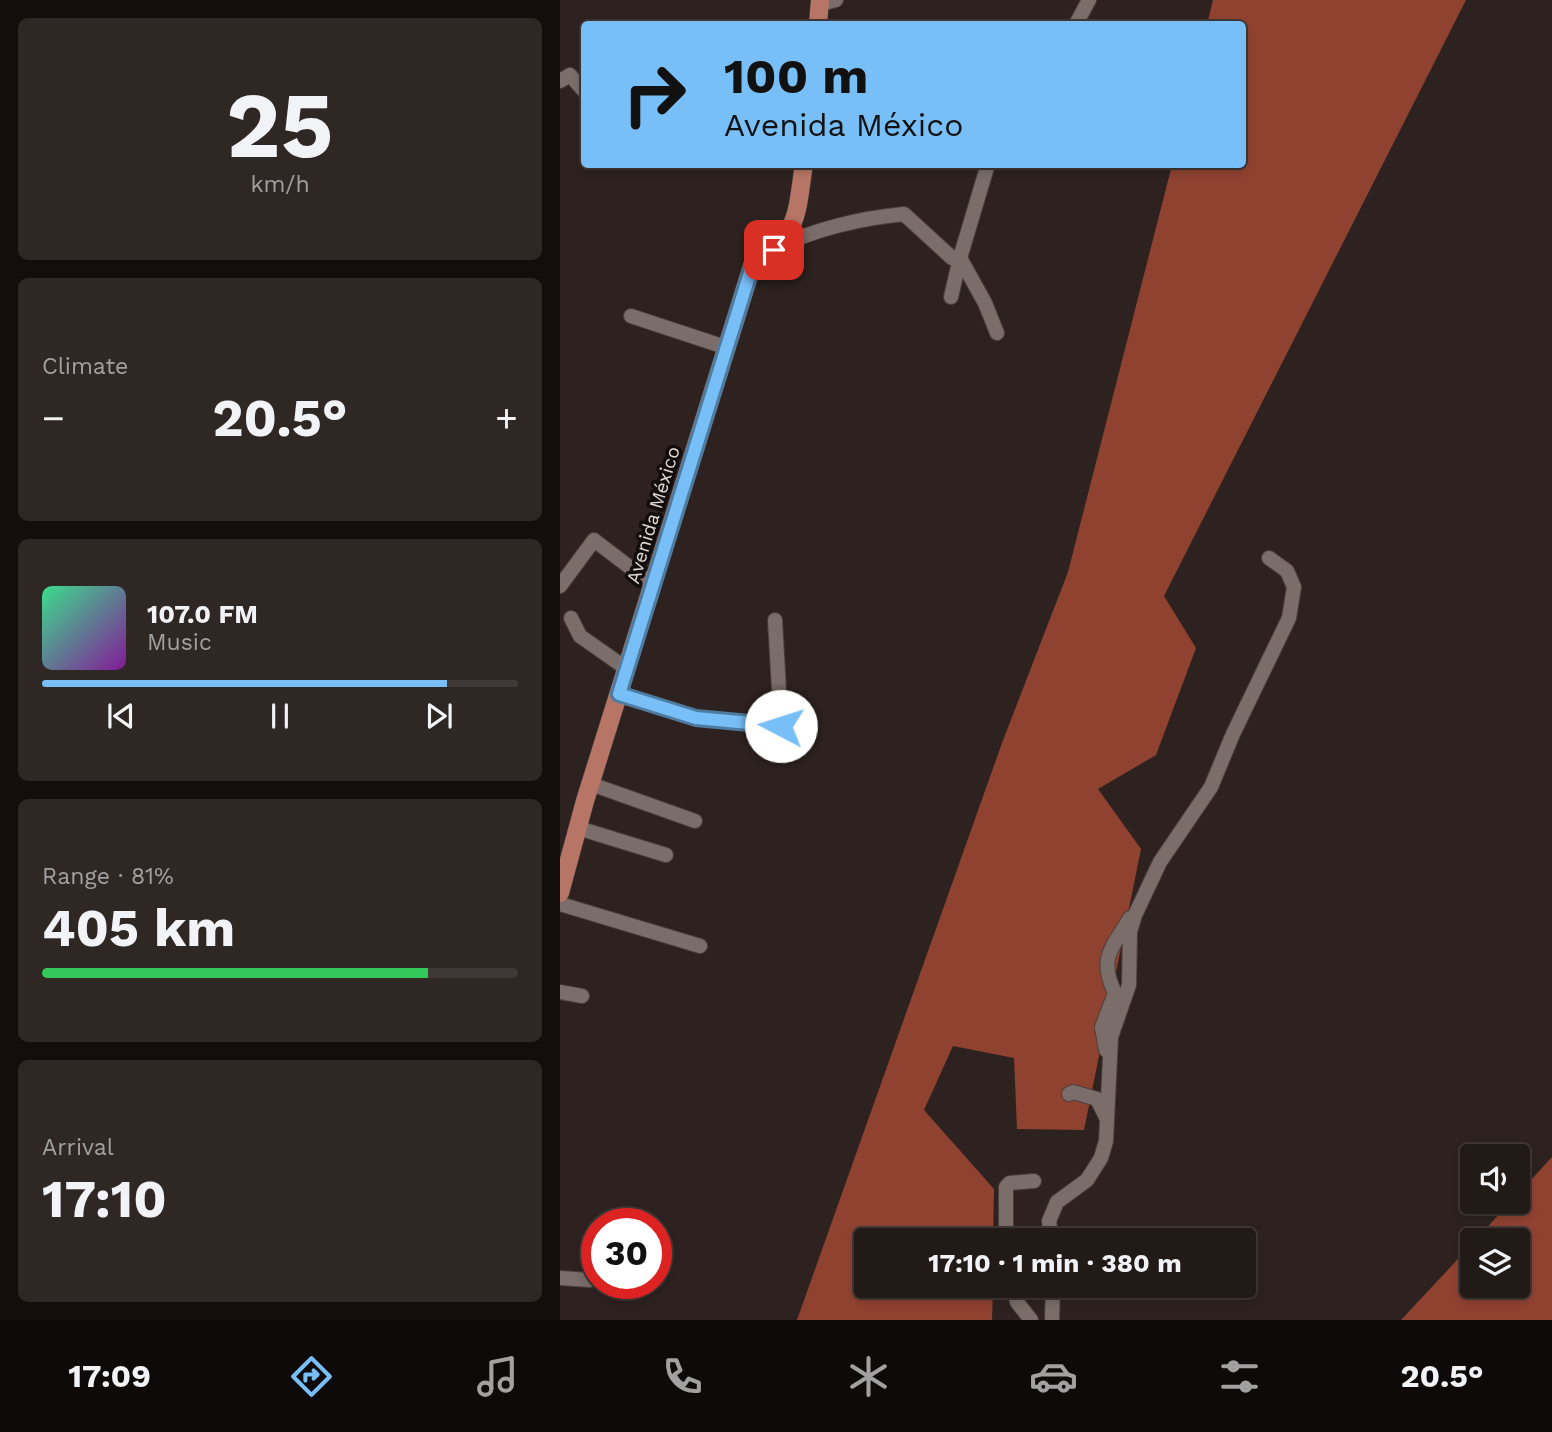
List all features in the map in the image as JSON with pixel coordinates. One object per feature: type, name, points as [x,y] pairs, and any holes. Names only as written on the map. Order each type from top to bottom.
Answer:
[{"type":"main road","points":[[819,21],[825,1]]},
{"type":"main road","name":"Avenida México","points":[[560,893],[591,784],[753,263],[774,250],[795,223],[803,168]]},
{"type":"street","points":[[1078,21],[1089,0]]},
{"type":"street","points":[[565,78],[581,89]]},
{"type":"street","points":[[951,297],[987,168]]},
{"type":"street","points":[[774,250],[816,233],[904,214],[951,258],[960,258]]},
{"type":"street","points":[[960,258],[985,303],[996,333]]},
{"type":"street","points":[[631,316],[728,348]]},
{"type":"street","points":[[560,586],[594,540],[653,585]]},
{"type":"street","points":[[1050,1228],[1054,1208],[1062,1195],[1087,1180],[1101,1157],[1109,1124],[1111,1037],[1129,985],[1130,932],[1138,908],[1160,862],[1211,786],[1289,618],[1294,587],[1287,571],[1269,558]]},
{"type":"street","points":[[571,618],[580,636],[627,669]]},
{"type":"street","points":[[619,694],[696,718],[781,726],[775,620]]},
{"type":"street","points":[[591,784],[695,821]]},
{"type":"street","points":[[578,828],[666,855]]},
{"type":"street","points":[[560,904],[699,946]]},
{"type":"street","points":[[1109,1054],[1104,1048],[1102,1027],[1115,993],[1105,967],[1112,945],[1138,908]]},
{"type":"street","points":[[560,992],[582,996]]},
{"type":"street","points":[[1069,1094],[1073,1092],[1097,1099],[1109,1124]]},
{"type":"street","points":[[1006,1228],[1006,1186],[1010,1183],[1034,1181]]},
{"type":"street","points":[[560,1278],[581,1279]]},
{"type":"street","points":[[1016,1298],[1031,1320]]},
{"type":"street","points":[[1052,1320],[1053,1298]]},
{"type":"shaded area","points":[[1213,0],[1466,0],[1164,596],[1196,648],[1156,755],[1098,789],[1141,849],[1084,1130],[1017,1129],[1014,1058],[953,1046],[924,1110],[994,1189],[993,1228],[854,1228],[854,1298],[993,1298],[992,1320],[797,1320],[1002,743],[1068,572],[1171,168],[1246,168],[1246,21],[1208,21]]},
{"type":"shaded area","points":[[1552,1157],[1552,1320],[1401,1320],[1460,1257],[1460,1298],[1530,1298],[1530,1228],[1487,1228],[1499,1214],[1530,1214],[1530,1181]]},
{"type":"route","points":[[774,250],[753,263],[619,694],[696,718],[781,726]]}]
